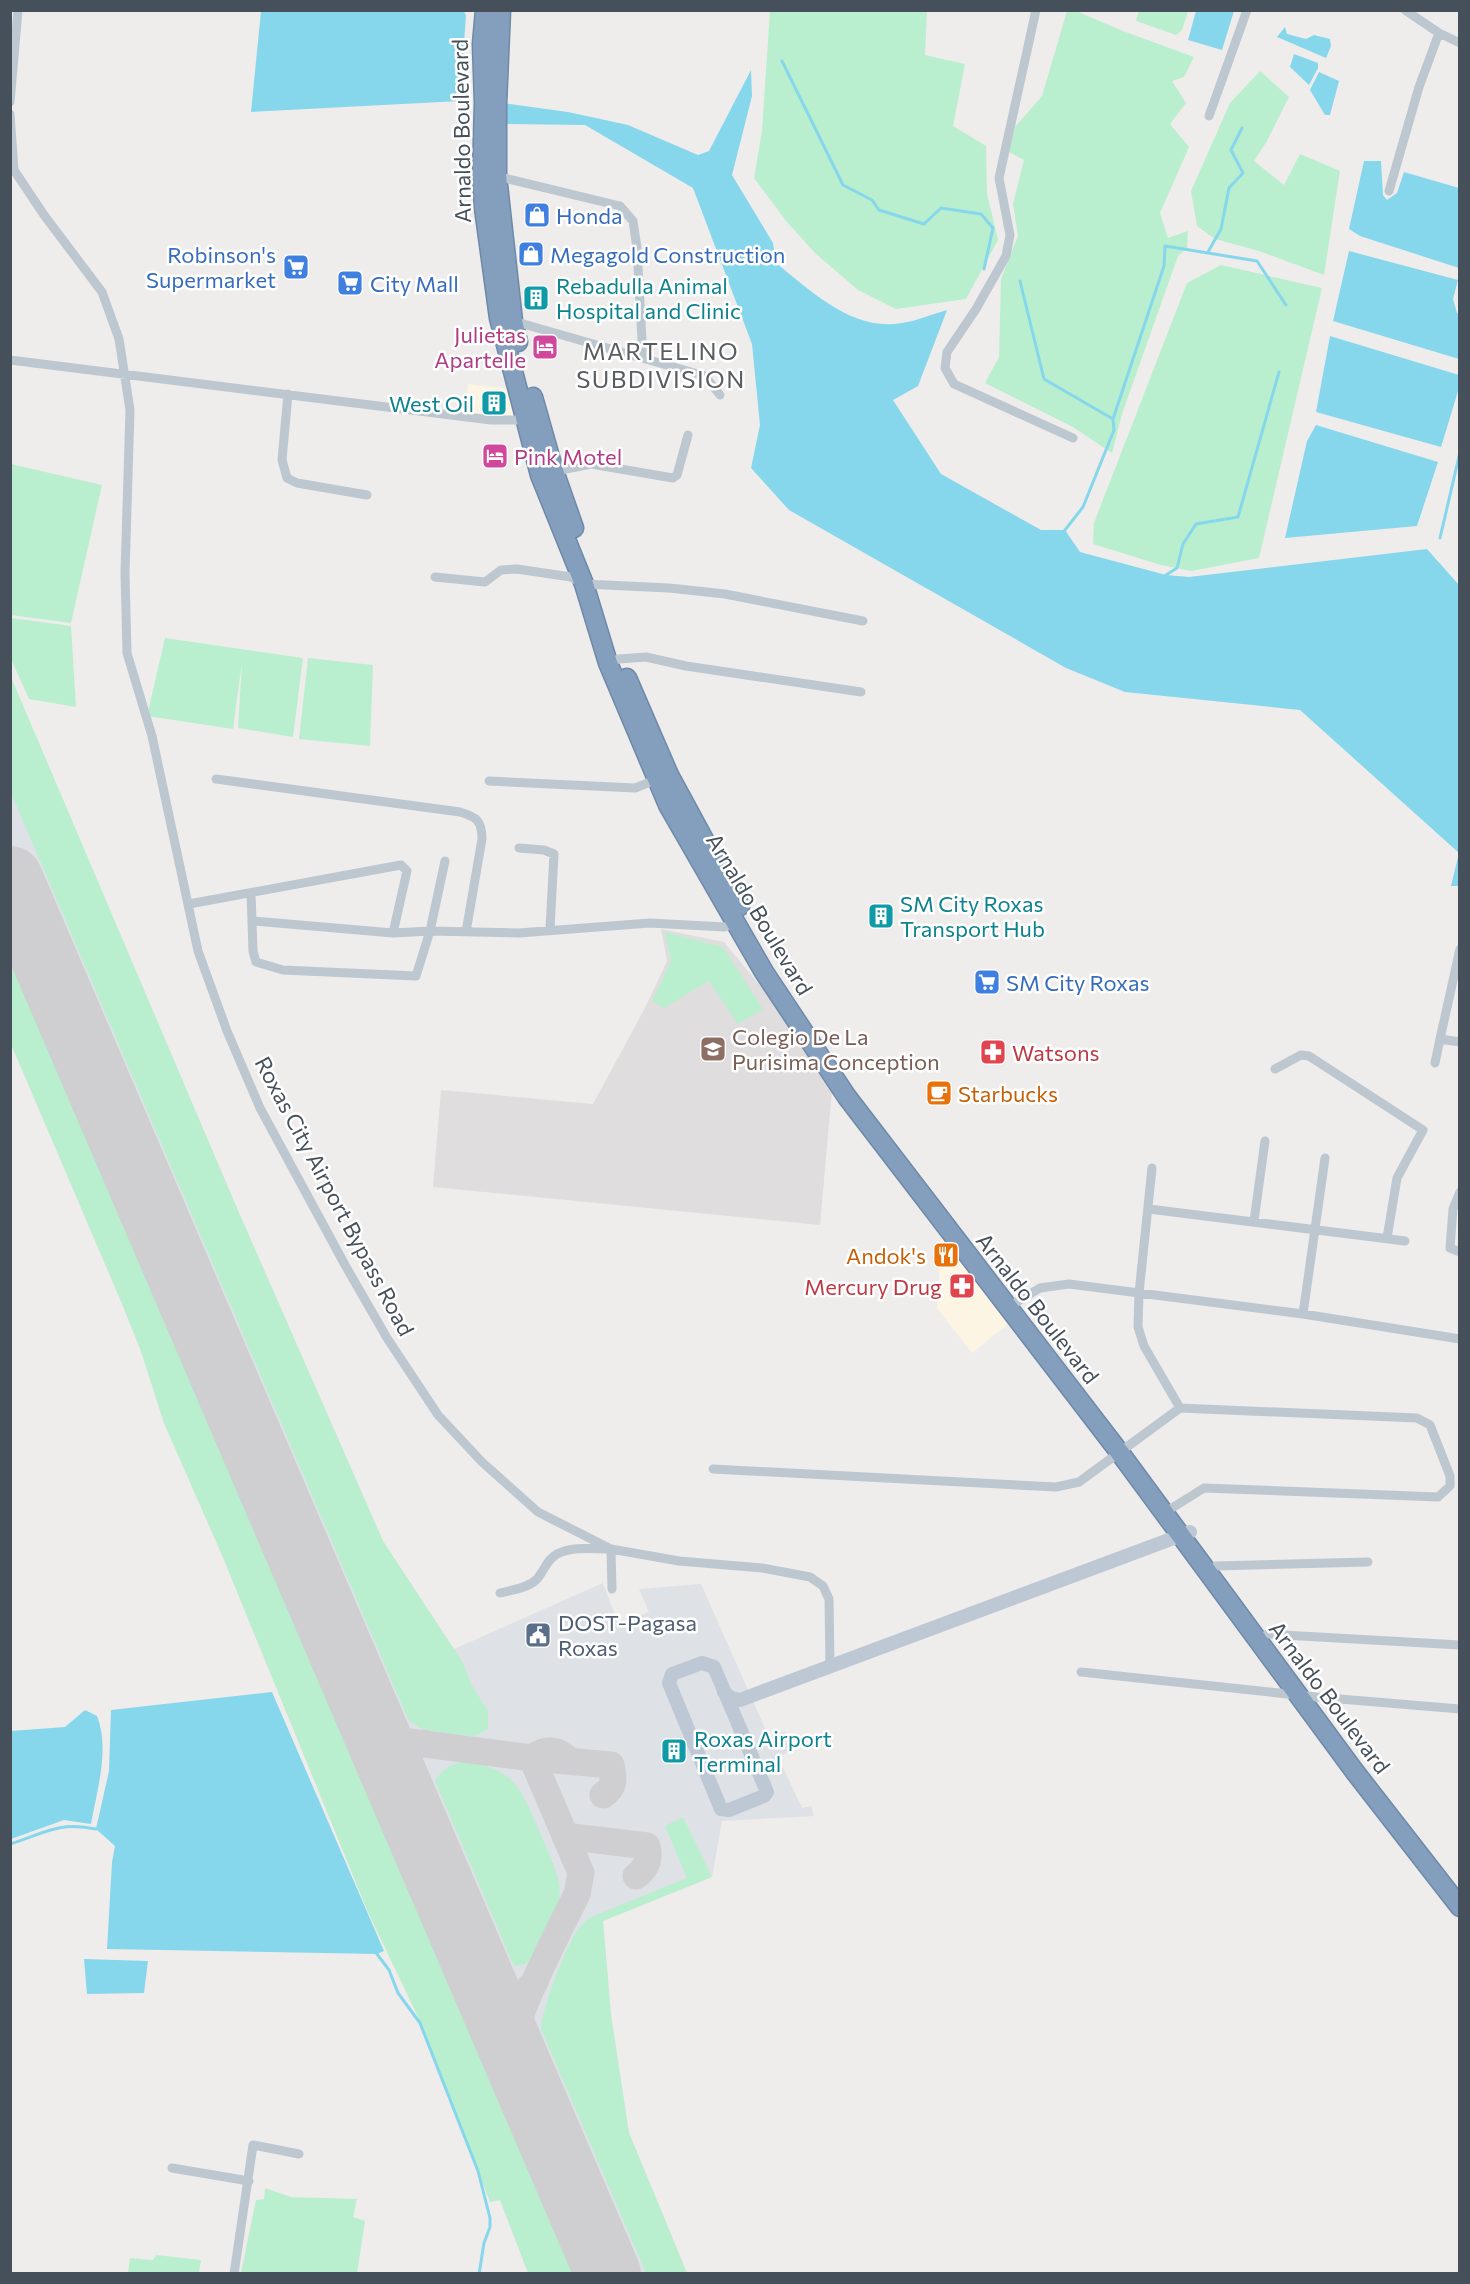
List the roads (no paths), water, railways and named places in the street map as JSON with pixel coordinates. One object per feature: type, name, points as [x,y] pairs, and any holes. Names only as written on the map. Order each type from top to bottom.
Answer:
[{"type":"highway","name":"Arnaldo Boulevard","points":[[484,10],[482,44],[489,176],[506,319],[547,473],[589,584],[613,661],[663,777],[750,936],[793,996],[852,1093],[1308,1696]]},
{"type":"highway","name":"Arnaldo Boulevard","points":[[489,176],[497,104],[501,10]]},
{"type":"highway","name":"Arnaldo Boulevard","points":[[663,777],[668,804],[736,922],[750,936]]},
{"type":"highway","name":"Arnaldo Boulevard","points":[[1123,1451],[1172,1508],[1186,1534],[1216,1566],[1245,1614],[1267,1634],[1360,1769],[1420,1847],[1460,1908]]},
{"type":"highway","name":"Arnaldo Boulevard","points":[[1420,1847],[1460,1890]]},
{"type":"street","points":[[10,102],[18,10]]},
{"type":"street","points":[[1036,10],[999,178],[1010,235],[1006,256],[976,309],[947,352],[945,368],[954,384],[1073,438]]},
{"type":"street","points":[[1209,116],[1247,10]]},
{"type":"street","points":[[1405,10],[1439,33],[1460,43]]},
{"type":"street","points":[[1389,191],[1419,87],[1439,33]]},
{"type":"street","name":"Roxas City Airport Bypass Road","points":[[10,114],[14,170],[44,215],[102,292],[119,339],[130,410],[125,573],[128,653],[152,736],[198,951],[227,1031],[260,1108],[387,1338],[438,1415],[482,1462],[538,1512],[611,1549],[679,1561],[762,1568],[810,1577],[824,1587],[829,1599],[830,1666]]},
{"type":"street","points":[[489,176],[620,206],[633,221],[637,248],[643,358]]},
{"type":"street","points":[[506,319],[705,376],[720,395]]},
{"type":"street","points":[[10,360],[491,420],[532,418]]},
{"type":"street","points":[[288,394],[282,460],[287,478],[304,485],[367,495]]},
{"type":"street","points":[[547,473],[591,464],[673,478],[677,476],[688,435]]},
{"type":"street","points":[[435,577],[485,582],[501,570],[517,570],[571,577],[589,584],[669,588],[725,594],[863,621]]},
{"type":"street","points":[[613,661],[646,657],[686,666],[861,692]]},
{"type":"street","points":[[489,781],[635,788],[663,777]]},
{"type":"street","points":[[216,779],[460,812],[474,816],[482,827],[482,839],[466,932]]},
{"type":"street","points":[[519,848],[544,850],[554,854],[550,929]]},
{"type":"street","points":[[251,893],[253,951],[256,962],[283,970],[416,976],[430,931],[445,861]]},
{"type":"street","points":[[189,904],[401,865],[407,871],[393,933]]},
{"type":"street","points":[[253,921],[393,933],[430,931],[519,933],[650,923],[725,927],[736,922]]},
{"type":"street","points":[[1436,1063],[1460,949]]},
{"type":"street","points":[[1440,1039],[1460,1042]]},
{"type":"street","points":[[1275,1069],[1301,1055],[1310,1056],[1423,1130],[1397,1178],[1387,1238]]},
{"type":"street","points":[[1254,1221],[1265,1140]]},
{"type":"street","points":[[1303,1314],[1325,1158]]},
{"type":"street","points":[[1152,1168],[1139,1293],[1138,1327],[1144,1346],[1180,1408]]},
{"type":"street","points":[[1460,1192],[1454,1209],[1450,1248],[1460,1252]]},
{"type":"street","points":[[1149,1209],[1405,1241]]},
{"type":"street","points":[[1011,1305],[1041,1288],[1069,1284],[1303,1314],[1459,1339]]},
{"type":"street","points":[[713,1468],[1056,1486],[1079,1482],[1180,1408],[1417,1418],[1430,1425],[1450,1476],[1450,1485],[1438,1497],[1204,1488],[1172,1508]]},
{"type":"street","points":[[724,1692],[731,1698],[740,1700],[1186,1534]]},
{"type":"street","points":[[500,1593],[524,1587],[536,1580],[545,1565],[557,1554],[581,1549],[611,1549],[612,1589]]},
{"type":"street","points":[[1216,1566],[1368,1562]]},
{"type":"street","points":[[1267,1634],[1460,1645]]},
{"type":"street","points":[[708,1664],[714,1667],[724,1692],[767,1792],[764,1796],[725,1810],[722,1809],[679,1709],[669,1679],[672,1674],[697,1665],[708,1664]]},
{"type":"street","points":[[1081,1671],[1308,1696],[1460,1709]]},
{"type":"street","points":[[734,1715],[735,1707],[740,1700]]},
{"type":"street","points":[[234,2274],[254,2145],[299,2154]]},
{"type":"street","points":[[172,2168],[249,2181]]},
{"type":"water","points":[[463,10],[466,15],[460,101],[251,112],[261,11]]},
{"type":"water","points":[[1196,11],[1234,11],[1222,50],[1188,40]]},
{"type":"water","points":[[1285,27],[1287,34],[1306,39],[1314,35],[1330,39],[1331,46],[1326,58],[1277,37]]},
{"type":"water","points":[[1294,54],[1318,63],[1318,68],[1309,85],[1290,67]]},
{"type":"water","points":[[751,70],[752,96],[732,175],[773,243],[776,263],[818,297],[850,315],[867,321],[884,324],[902,323],[947,310],[918,386],[893,400],[941,474],[1041,530],[1065,530],[1080,552],[1166,575],[1189,577],[1427,549],[1459,585],[1459,853],[1300,710],[1125,692],[1066,668],[789,510],[751,468],[760,425],[752,344],[693,188],[585,125],[505,124],[503,103],[568,112],[628,125],[698,155],[709,151]]},
{"type":"water","points":[[1319,72],[1339,81],[1330,115],[1325,115],[1310,90]]},
{"type":"water","points":[[1364,161],[1381,161],[1383,195],[1387,200],[1397,193],[1404,172],[1459,188],[1459,268],[1360,236],[1349,229]]},
{"type":"water","points":[[1349,251],[1458,280],[1453,299],[1459,314],[1459,359],[1333,321]]},
{"type":"water","points":[[1330,336],[1459,375],[1459,388],[1441,447],[1316,412]]},
{"type":"water","points":[[1316,425],[1438,462],[1417,526],[1285,538],[1307,441]]},
{"type":"water","points":[[1459,853],[1459,886],[1451,886]]},
{"type":"water","points":[[272,1692],[384,1951],[377,1954],[107,1949],[115,1846],[96,1829],[109,1771],[111,1710]]},
{"type":"water","points":[[85,1710],[97,1716],[102,1742],[101,1770],[91,1824],[64,1820],[11,1839],[11,1731],[65,1727]]},
{"type":"water","points":[[84,1959],[148,1961],[144,1993],[87,1994]]},
{"type":"waterway","points":[[782,61],[843,185],[872,200],[879,210],[924,224],[941,208],[981,214],[993,228],[984,269]]},
{"type":"waterway","points":[[1208,252],[1221,229],[1229,188],[1243,173],[1231,150],[1242,128]]},
{"type":"waterway","points":[[1113,419],[1164,266],[1165,246],[1257,261],[1286,305]]},
{"type":"waterway","points":[[1020,281],[1044,379],[1113,419],[1114,430],[1083,507],[1065,530]]},
{"type":"waterway","points":[[1166,575],[1177,568],[1183,544],[1196,524],[1238,517],[1279,372]]},
{"type":"waterway","points":[[1440,538],[1460,452]]},
{"type":"waterway","points":[[10,1844],[62,1827],[96,1829]]},
{"type":"waterway","points":[[377,1954],[389,1970],[398,1993],[420,2023],[478,2171],[490,2218],[479,2274]]},
{"type":"place","name":"Honda","points":[[537,215]]},
{"type":"place","name":"Megagold Construction","points":[[531,254]]},
{"type":"place","name":"Robinson's Supermarket","points":[[296,267]]},
{"type":"place","name":"City Mall","points":[[350,283]]},
{"type":"place","name":"Rebadulla Animal Hospital and Clinic","points":[[536,298]]},
{"type":"place","name":"Julietas Apartelle","points":[[545,347]]},
{"type":"place","name":"West Oil","points":[[494,403]]},
{"type":"place","name":"Pink Motel","points":[[495,456]]},
{"type":"place","name":"SM City Roxas Transport Hub","points":[[881,916]]},
{"type":"place","name":"SM City Roxas","points":[[987,982]]},
{"type":"place","name":"Colegio De La Purisima Conception","points":[[713,1049]]},
{"type":"place","name":"Watsons","points":[[993,1052]]},
{"type":"place","name":"Starbucks","points":[[939,1093]]},
{"type":"place","name":"Andok's","points":[[946,1255]]},
{"type":"place","name":"Mercury Drug","points":[[962,1286]]},
{"type":"place","name":"DOST-Pagasa Roxas","points":[[538,1635]]},
{"type":"place","name":"Roxas Airport Terminal","points":[[674,1751]]},
{"type":"district","name":"MARTELINO SUBDIVISION","points":[[661,364]]}]
